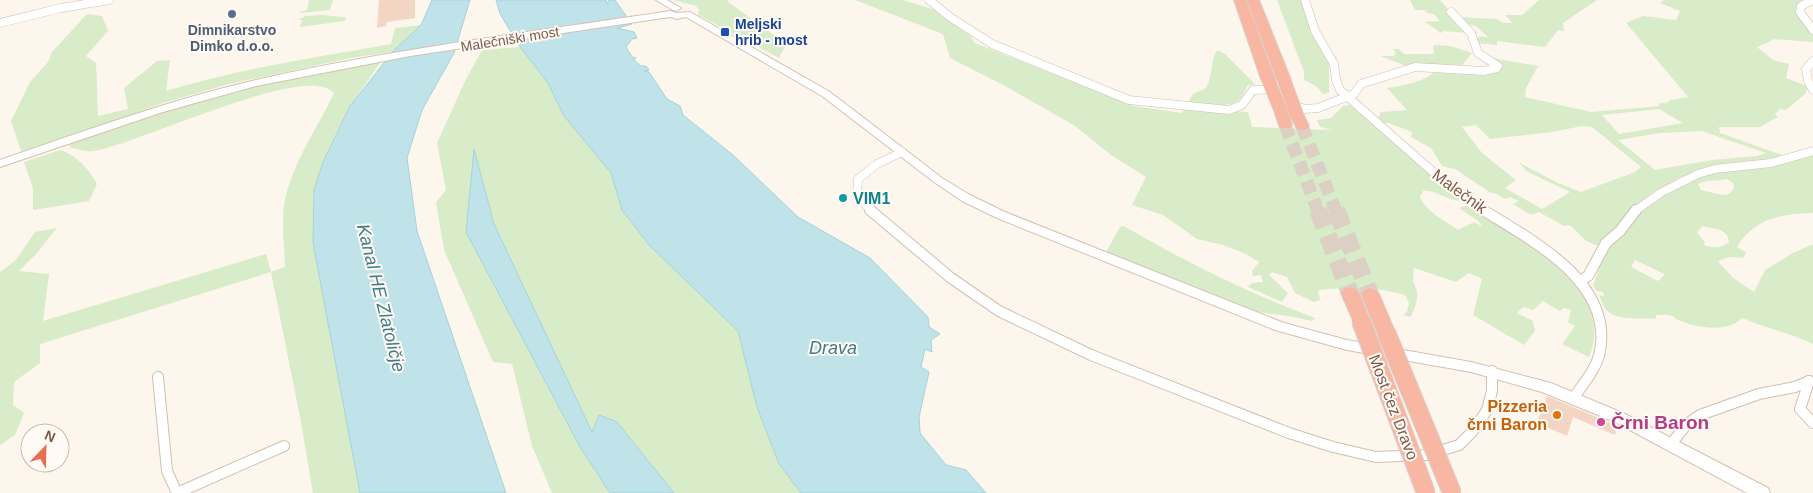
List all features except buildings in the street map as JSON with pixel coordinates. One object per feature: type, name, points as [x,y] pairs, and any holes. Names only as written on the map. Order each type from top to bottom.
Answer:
[{"type":"highway","points":[[1240,0],[1284,119]]},
{"type":"highway","points":[[1253,0],[1300,120]]},
{"type":"highway","name":"Most čez Dravo","points":[[1350,293],[1426,493]]},
{"type":"highway","name":"Most čez Dravo","points":[[1370,294],[1452,493]]},
{"type":"street","points":[[0,23],[61,8],[109,0]]},
{"type":"street","points":[[660,0],[673,11]]},
{"type":"street","points":[[929,0],[950,17],[992,44],[1129,100],[1229,110],[1242,105],[1253,90],[1274,88],[1284,92],[1290,104],[1305,109],[1318,108],[1336,102],[1346,95],[1354,94],[1362,84],[1415,67],[1484,70],[1497,68],[1496,63],[1478,53],[1471,33],[1451,12]]},
{"type":"street","name":"Malečnik","points":[[1305,0],[1316,32],[1334,64],[1336,80],[1340,90],[1456,190],[1470,201],[1534,241],[1555,257],[1580,281],[1594,302],[1602,325],[1603,336],[1599,356],[1592,371],[1574,397]]},
{"type":"street","points":[[1813,0],[1802,6],[1800,12],[1813,30]]},
{"type":"street","name":"Malečniški most","points":[[0,164],[92,133],[253,84],[360,62],[660,15],[673,11],[677,16],[687,14],[826,94],[902,152]]},
{"type":"street","points":[[1813,61],[1806,69],[1808,81],[1813,90]]},
{"type":"street","points":[[1492,371],[1492,391],[1486,410],[1473,430],[1459,445],[1427,455],[1376,457],[1332,447],[1289,433],[1091,355],[999,311],[951,278],[862,202],[857,194],[858,179],[866,171],[902,152],[938,180],[984,207],[1261,321],[1347,345],[1492,371],[1525,380],[1574,397],[1620,418],[1762,493]]},
{"type":"street","points":[[1580,281],[1588,276],[1606,243],[1620,231],[1637,208],[1668,188],[1698,174],[1715,169],[1771,163],[1813,152]]},
{"type":"street","points":[[158,377],[167,471],[177,493],[284,446]]},
{"type":"street","points":[[1671,444],[1686,424],[1700,415],[1759,394],[1795,387],[1809,381],[1800,409],[1813,423]]},
{"type":"green space","points":[[309,0],[333,0],[330,10],[301,13],[307,10]]},
{"type":"green space","points":[[673,0],[729,0],[727,1],[786,44],[779,58],[698,15],[699,10],[696,6]]},
{"type":"green space","points":[[855,0],[903,0],[958,17],[975,43],[1134,106],[1182,113],[1184,109],[1248,112],[1252,127],[1333,130],[1320,127],[1317,120],[1331,118],[1343,106],[1350,105],[1462,200],[1452,200],[1433,192],[1423,191],[1420,197],[1431,212],[1458,230],[1474,222],[1483,227],[1477,220],[1459,208],[1468,205],[1534,248],[1557,266],[1576,286],[1589,308],[1594,332],[1589,357],[1562,344],[1575,326],[1568,322],[1571,310],[1564,308],[1560,311],[1543,301],[1533,310],[1523,307],[1517,313],[1533,321],[1535,331],[1524,345],[1473,315],[1482,279],[1469,273],[1456,282],[1414,268],[1413,282],[1417,295],[1411,317],[1403,315],[1407,312],[1409,304],[1406,296],[1396,293],[1374,289],[1351,288],[1318,290],[1320,300],[1314,302],[1295,293],[1287,277],[1272,272],[1269,275],[1288,293],[1282,302],[1248,287],[1252,283],[1263,282],[1261,275],[1253,276],[1252,271],[1259,262],[1246,254],[1223,245],[1197,239],[1163,215],[1132,205],[1146,177],[1111,155],[1075,126],[1007,87],[950,58],[943,34]]},
{"type":"green space","points":[[1277,0],[1303,0],[1329,64],[1329,93],[1323,94],[1316,86],[1304,80],[1304,72]]},
{"type":"green space","points":[[1410,0],[1440,0],[1468,33],[1443,31],[1441,33],[1425,22],[1440,21],[1434,14],[1427,13],[1425,10],[1415,10]]},
{"type":"green space","points":[[1539,0],[1597,0],[1563,23],[1564,31],[1558,30],[1545,47],[1497,41],[1497,45],[1476,43],[1475,38],[1482,36],[1489,38],[1476,26],[1467,24],[1478,33],[1473,33],[1458,17],[1497,19],[1503,23],[1512,23],[1505,15],[1522,15]]},
{"type":"green space","points":[[1664,0],[1806,0],[1798,7],[1813,33],[1813,42],[1775,39],[1757,47],[1773,60],[1789,64],[1786,78],[1807,86],[1806,93],[1786,110],[1780,109],[1775,114],[1778,117],[1760,127],[1719,127],[1720,133],[1785,156],[1707,168],[1681,177],[1652,193],[1630,210],[1623,222],[1599,246],[1586,241],[1570,225],[1564,226],[1539,212],[1531,215],[1513,204],[1519,201],[1510,197],[1505,199],[1491,193],[1455,169],[1442,166],[1431,148],[1411,137],[1412,132],[1389,123],[1383,123],[1378,118],[1381,112],[1407,110],[1387,88],[1419,81],[1435,71],[1493,71],[1486,57],[1538,66],[1526,88],[1525,97],[1591,112],[1660,106],[1658,104],[1688,97],[1626,23],[1643,16],[1676,20],[1680,11],[1660,3]],"holes":[[[1659,109],[1683,123],[1619,134],[1602,115]],[[1476,125],[1490,139],[1552,132],[1582,126],[1592,127],[1641,167],[1635,172],[1581,192],[1558,183],[1518,162],[1528,172],[1570,192],[1542,209],[1505,188],[1516,180],[1482,153],[1462,127]],[[1702,131],[1766,153],[1757,156],[1712,160],[1655,170],[1618,140],[1660,133]]]},
{"type":"green space","points":[[87,14],[102,16],[108,31],[86,56],[96,63],[98,116],[128,109],[124,88],[157,61],[170,60],[166,91],[250,70],[391,44],[395,28],[421,25],[391,52],[351,58],[229,84],[163,103],[22,154],[11,121],[30,82],[48,62],[52,52]]},
{"type":"green space","points":[[323,15],[346,18],[345,21],[300,27],[302,20],[297,20],[306,16]]},
{"type":"green space","points":[[1433,46],[1450,46],[1472,53],[1460,68],[1409,67],[1380,56],[1394,56],[1396,53],[1393,49],[1399,49],[1404,54],[1434,54]]},
{"type":"green space","points":[[520,47],[548,83],[564,116],[611,173],[622,210],[649,245],[738,331],[757,407],[779,464],[801,493],[674,493],[617,422],[592,433],[494,224],[474,151],[466,232],[580,447],[610,493],[552,493],[532,446],[512,364],[493,362],[444,250],[436,202],[446,190],[437,143],[466,79],[482,50]]},
{"type":"green space","points":[[1217,50],[1225,54],[1255,84],[1247,86],[1242,97],[1235,103],[1222,105],[1187,104],[1193,94],[1206,88]]},
{"type":"green space","points":[[382,60],[350,106],[323,162],[314,190],[313,243],[360,493],[313,493],[271,272],[285,267],[284,210],[291,178],[334,93],[317,86],[291,88],[219,108],[114,146],[89,151],[70,147],[69,144],[202,100],[257,85]]},
{"type":"green space","points":[[60,150],[82,163],[97,184],[89,201],[33,210],[33,188],[24,162]]},
{"type":"green space","points":[[1813,155],[1813,213],[1770,219],[1760,224],[1744,237],[1737,247],[1746,252],[1744,258],[1729,257],[1718,261],[1733,278],[1754,292],[1765,270],[1793,253],[1813,244],[1813,344],[1742,318],[1729,326],[1712,328],[1685,323],[1669,315],[1656,315],[1656,319],[1630,318],[1616,316],[1606,310],[1599,295],[1604,296],[1603,292],[1597,291],[1593,286],[1605,250],[1639,211],[1658,196],[1712,172],[1768,168]],"holes":[[[1727,179],[1733,183],[1734,188],[1729,194],[1722,195],[1701,190],[1698,184]],[[1702,226],[1715,229],[1726,234],[1729,242],[1720,247],[1707,246],[1704,245],[1705,242],[1697,233]],[[1635,260],[1664,275],[1658,281],[1631,267]]]},
{"type":"green space","points":[[1124,226],[1218,276],[1315,318],[1312,321],[1249,311],[1106,252],[1120,227]]},
{"type":"green space","points":[[57,228],[37,253],[19,271],[49,274],[43,321],[266,254],[271,272],[40,344],[40,363],[14,382],[13,405],[24,413],[15,435],[0,445],[0,272],[16,260],[35,232]]},
{"type":"water","name":"Kanal HE Zlatoličje","points":[[432,0],[470,0],[454,53],[422,110],[407,158],[417,231],[506,493],[360,493],[313,243],[314,190],[323,162],[350,106],[394,50],[421,25]]},
{"type":"water","name":"Drava","points":[[496,0],[606,0],[607,4],[609,0],[615,0],[632,24],[617,28],[634,32],[637,38],[632,39],[626,47],[632,57],[636,58],[634,60],[641,66],[646,66],[649,70],[644,71],[649,72],[667,99],[680,106],[683,115],[733,155],[798,217],[870,258],[928,317],[929,327],[940,334],[931,340],[932,352],[925,349],[921,367],[929,372],[919,417],[920,433],[946,465],[966,470],[986,493],[801,493],[779,464],[757,407],[738,331],[649,245],[622,210],[611,173],[564,116],[548,83],[520,47],[500,14]]},
{"type":"water","points":[[474,149],[494,224],[592,432],[599,415],[617,422],[674,493],[610,493],[580,447],[466,232]]},
{"type":"tunnel","points":[[1285,125],[1318,211]]},
{"type":"tunnel","points":[[1302,126],[1336,211]]},
{"type":"tunnel","points":[[1318,210],[1350,293]]},
{"type":"tunnel","points":[[1336,210],[1370,294]]},
{"type":"place","name":"Dimnikarstvo Dimko d.o.o.","points":[[232,14]]},
{"type":"place","name":"Meljski hrib - most","points":[[725,32]]},
{"type":"place","name":"VIM1","points":[[843,198]]},
{"type":"place","name":"Pizzeria črni Baron","points":[[1557,415]]},
{"type":"place","name":"Črni Baron","points":[[1601,422]]}]
